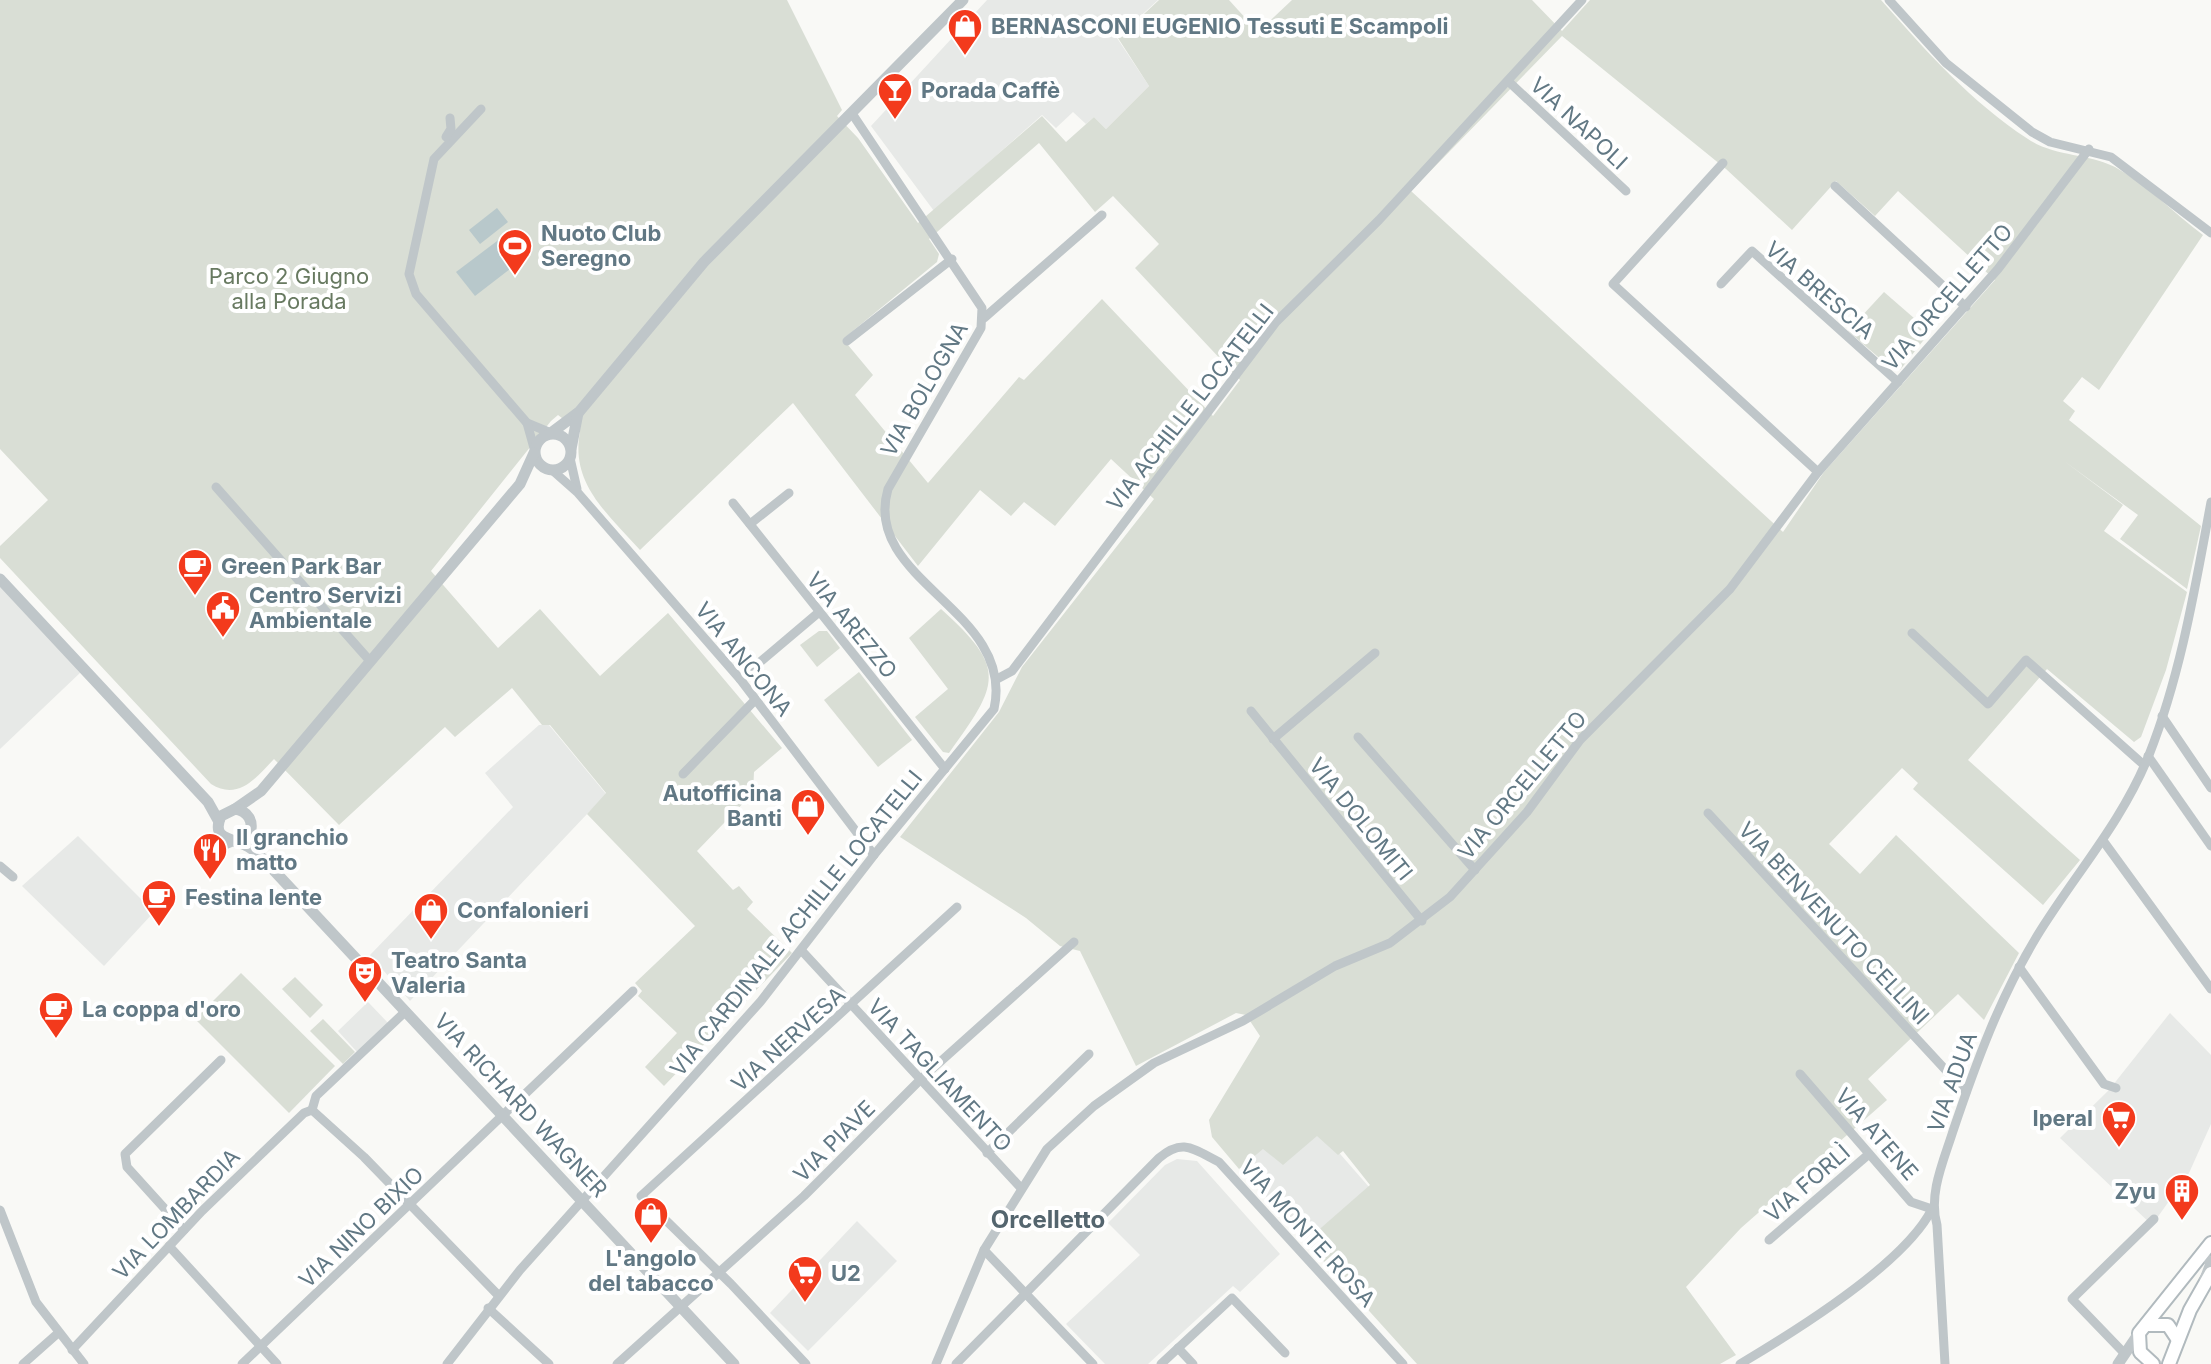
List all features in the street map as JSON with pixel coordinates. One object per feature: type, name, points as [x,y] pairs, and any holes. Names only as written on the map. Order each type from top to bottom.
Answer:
[{"type":"main road","points":[[2207,1248],[2143,1329],[2138,1346],[2149,1360],[2170,1360],[2197,1297],[2211,1273]]},
{"type":"main road","points":[[2143,1329],[2168,1325],[2178,1340]]},
{"type":"street","points":[[261,791],[246,838],[210,850],[218,826],[232,809],[261,791],[520,484],[541,438],[579,412],[704,262],[852,116],[963,0]]},
{"type":"street","name":"VIA ACHILLE LOCATELLI","points":[[997,679],[1012,671],[1276,322],[1379,220],[1582,0]]},
{"type":"street","points":[[1889,0],[1946,63],[2032,132],[2054,143],[2089,149],[2117,160],[2211,233]]},
{"type":"street","name":"VIA NAPOLI","points":[[1508,81],[1626,191]]},
{"type":"street","points":[[438,151],[481,109]]},
{"type":"street","name":"VIA BOLOGNA","points":[[852,116],[979,300],[984,318],[888,489],[884,509],[902,556],[981,638],[994,663],[997,679]]},
{"type":"street","points":[[450,118],[451,129],[438,151],[425,191],[409,274],[416,294],[527,423],[538,464],[549,470]]},
{"type":"street","name":"VIA ORCELLETTO","points":[[938,1363],[984,1250],[1020,1187],[1064,1132],[1154,1063],[1243,1021],[1335,966],[1390,943],[1422,921],[1475,870],[1527,812],[1580,740],[1730,589],[1818,472],[1966,307],[2089,149]]},
{"type":"street","points":[[1723,163],[1613,284],[1818,472]]},
{"type":"street","points":[[1835,186],[1966,307]]},
{"type":"street","points":[[984,318],[1102,215]]},
{"type":"street","name":"VIA BRESCIA","points":[[1721,284],[1752,251],[1898,382]]},
{"type":"street","points":[[847,341],[952,259]]},
{"type":"street","points":[[520,484],[549,470],[561,468],[570,454],[579,412]]},
{"type":"street","points":[[527,423],[564,438],[570,454]]},
{"type":"street","name":"VIA ANCONA","points":[[570,454],[578,493]]},
{"type":"street","name":"VIA ANCONA","points":[[549,470],[578,493],[740,679],[874,855]]},
{"type":"street","points":[[216,487],[370,661]]},
{"type":"street","points":[[750,524],[789,493]]},
{"type":"street","name":"VIA ADUA","points":[[1945,1364],[1937,1225],[1932,1209],[1966,1092],[2019,967],[2049,918],[2104,842],[2146,760],[2188,625],[2211,502]]},
{"type":"street","name":"VIA AREZZO","points":[[733,503],[945,769]]},
{"type":"street","points":[[0,579],[208,802],[218,826],[233,842]]},
{"type":"street","points":[[740,679],[818,613]]},
{"type":"street","points":[[1912,633],[1988,704],[2026,660],[2146,760],[2211,846]]},
{"type":"street","points":[[1273,739],[1375,653]]},
{"type":"street","name":"VIA CARDINALE ACHILLE LOCATELLI","points":[[447,1364],[498,1295],[679,1095],[802,951],[874,855],[994,709],[997,679]]},
{"type":"street","points":[[683,774],[755,700]]},
{"type":"street","name":"VIA DOLOMITI","points":[[1251,711],[1422,921]]},
{"type":"street","points":[[2162,716],[2211,788]]},
{"type":"street","points":[[1358,737],[1475,870]]},
{"type":"street","points":[[208,802],[246,813],[251,825]]},
{"type":"street","name":"VIA BENVENUTO CELLINI","points":[[1708,813],[1966,1092]]},
{"type":"street","name":"VIA RICHARD WAGNER","points":[[251,825],[255,845],[266,862]]},
{"type":"street","name":"VIA RICHARD WAGNER","points":[[233,842],[252,849],[266,862],[734,1364]]},
{"type":"street","points":[[2104,842],[2211,989]]},
{"type":"street","points":[[0,866],[13,877]]},
{"type":"street","name":"VIA NERVESA","points":[[719,1271],[641,1196],[957,907]]},
{"type":"street","name":"VIA PIAVE","points":[[617,1364],[804,1196],[921,1079],[1074,942]]},
{"type":"street","name":"VIA TAGLIAMENTO","points":[[802,951],[1020,1187]]},
{"type":"street","points":[[2019,967],[2104,1084],[2116,1088]]},
{"type":"street","name":"VIA NINO BIXIO","points":[[242,1364],[633,991]]},
{"type":"street","name":"VIA LOMBARDIA","points":[[72,1350],[260,1153],[312,1110],[316,1096],[406,1011]]},
{"type":"street","points":[[987,1153],[1089,1054]]},
{"type":"street","points":[[184,1230],[127,1167],[125,1154],[221,1060]]},
{"type":"street","name":"VIA ATENE","points":[[1800,1074],[1911,1202],[1932,1209]]},
{"type":"street","points":[[312,1110],[331,1124],[498,1295]]},
{"type":"street","name":"VIA MONTE ROSA","points":[[1026,1293],[1173,1146],[1193,1149],[1219,1162],[1403,1364]]},
{"type":"street","name":"VIA FORLÌ","points":[[1769,1240],[1869,1154]]},
{"type":"street","points":[[1740,1364],[1753,1361],[1821,1313],[1915,1237],[1932,1209]]},
{"type":"street","points":[[0,1210],[3,1229],[32,1295],[57,1334],[84,1364]]},
{"type":"street","points":[[2121,1361],[2072,1299],[2154,1219]]},
{"type":"street","points":[[169,1246],[277,1364]]},
{"type":"street","points":[[2197,1297],[2210,1263],[2207,1248]]},
{"type":"street","points":[[984,1250],[1093,1364]]},
{"type":"street","points":[[719,1271],[806,1364]]},
{"type":"street","points":[[956,1364],[1026,1293]]},
{"type":"street","points":[[1161,1364],[1232,1298],[1285,1353]]},
{"type":"street","points":[[488,1308],[549,1364]]},
{"type":"street","points":[[2121,1361],[2143,1329]]},
{"type":"street","points":[[23,1364],[57,1334]]},
{"type":"street","points":[[1178,1348],[1193,1364]]},
{"type":"street","points":[[1387,1364],[1396,1356]]},
{"type":"street","points":[[2121,1361],[2133,1356],[2149,1360]]},
{"type":"shaded area","points":[[987,0],[1158,0],[1117,38],[1149,86],[1106,129],[1094,117],[1086,124],[1073,112],[1056,128],[1042,115],[934,211],[871,126]]},
{"type":"shaded area","points":[[497,208],[508,222],[480,244],[469,230]]},
{"type":"shaded area","points":[[513,229],[532,252],[475,296],[456,272]]},
{"type":"shaded area","points":[[0,585],[82,671],[0,749]]},
{"type":"shaded area","points":[[539,725],[549,725],[606,794],[410,1001],[370,955],[513,807],[485,773]]},
{"type":"shaded area","points":[[78,836],[154,912],[104,966],[22,886]]},
{"type":"shaded area","points":[[368,1002],[389,1024],[358,1053],[338,1031]]},
{"type":"shaded area","points":[[2170,1013],[2211,1055],[2211,1124],[2189,1173],[2152,1225],[2060,1138],[2109,1090]]},
{"type":"shaded area","points":[[1306,1115],[1369,1187],[1349,1271],[1339,1279],[1238,1165]]},
{"type":"shaded area","points":[[1177,1159],[1197,1161],[1280,1254],[1240,1292],[1233,1286],[1148,1364],[1105,1364],[1066,1324],[1140,1255],[1108,1223],[1165,1165]]},
{"type":"shaded area","points":[[857,1221],[897,1261],[808,1351],[770,1313]]},
{"type":"green space","name":"Parco 2 Giugno alla Porada","points":[[0,0],[787,0],[842,110],[837,116],[858,138],[918,223],[1042,116],[1066,142],[1094,117],[1106,129],[1149,86],[1118,38],[1159,0],[1229,0],[1258,32],[1292,0],[1532,0],[1562,31],[1590,0],[1881,0],[1950,75],[2007,124],[2038,145],[2115,167],[2149,190],[2203,235],[2099,390],[2082,377],[2063,401],[2075,411],[2069,420],[2201,526],[2187,589],[2120,539],[2138,515],[2064,461],[2123,505],[2104,531],[2187,592],[2166,670],[2141,737],[2134,742],[2047,669],[1968,760],[2080,860],[2043,905],[1913,789],[1918,783],[1902,768],[1829,844],[1860,874],[1896,835],[2019,953],[1984,1020],[1958,994],[1868,1079],[1887,1100],[1741,1228],[1686,1287],[1736,1355],[1720,1364],[1417,1364],[1306,1241],[1370,1185],[1343,1151],[1338,1155],[1317,1136],[1283,1165],[1263,1149],[1239,1169],[1212,1137],[1209,1120],[1260,1036],[1246,1015],[1236,1013],[1136,1066],[1080,951],[1060,946],[1026,918],[900,837],[999,712],[1022,667],[1154,499],[1111,459],[1055,526],[1024,502],[1011,516],[980,490],[918,566],[793,403],[640,550],[594,497],[581,467],[578,451],[580,432],[558,415],[431,571],[498,648],[540,609],[600,676],[668,613],[782,748],[754,772],[753,793],[697,851],[733,890],[739,886],[753,902],[747,909],[792,953],[664,1086],[645,1067],[677,1033],[638,996],[642,991],[635,983],[695,926],[587,814],[606,793],[550,725],[542,725],[512,688],[455,737],[445,727],[339,825],[274,759],[246,785],[238,789],[221,789],[211,784],[0,558],[0,546],[48,500],[0,449]],"holes":[[[1562,36],[1726,169],[1792,230],[1836,181],[1875,216],[1898,191],[1995,280],[1824,472],[1783,532],[1411,191]],[[1039,143],[1095,212],[1113,196],[1159,244],[1135,268],[1240,380],[1213,416],[1102,299],[1024,380],[1019,377],[928,483],[855,395],[873,375],[843,339],[937,262],[939,254],[929,239]]]},
{"type":"green space","points":[[1884,292],[1930,332],[1900,370],[1892,369],[1848,331]]},
{"type":"green space","points":[[941,609],[978,647],[989,678],[978,710],[949,753],[943,752],[915,717],[948,689],[909,638]]},
{"type":"green space","points":[[819,631],[827,631],[840,648],[817,667],[800,645]]},
{"type":"green space","points":[[859,672],[912,740],[878,767],[824,700]]},
{"type":"green space","points":[[241,973],[335,1066],[289,1113],[195,1019]]},
{"type":"green space","points":[[295,977],[323,1005],[310,1018],[282,989]]},
{"type":"green space","points":[[323,1019],[355,1052],[343,1064],[310,1031]]},
{"type":"place","name":"BERNASCONI EUGENIO Tessuti E Scampoli","points":[[965,57]]},
{"type":"place","name":"Porada Caffè","points":[[895,121]]},
{"type":"place","name":"Nuoto Club Seregno","points":[[515,277]]},
{"type":"place","name":"Green Park Bar","points":[[195,597]]},
{"type":"place","name":"Centro Servizi Ambientale","points":[[223,639]]},
{"type":"place","name":"Autofficina Banti","points":[[808,837]]},
{"type":"place","name":"Il granchio matto","points":[[210,881]]},
{"type":"place","name":"Festina lente","points":[[159,928]]},
{"type":"place","name":"Confalonieri","points":[[431,941]]},
{"type":"place","name":"Teatro Santa Valeria","points":[[365,1004]]},
{"type":"place","name":"La coppa d'oro","points":[[56,1040]]},
{"type":"place","name":"Iperal","points":[[2119,1149]]},
{"type":"place","name":"Zyu","points":[[2182,1222]]},
{"type":"place","name":"L'angolo del tabacco","points":[[651,1245]]},
{"type":"place","name":"U2","points":[[805,1304]]},
{"type":"district","name":"Orcelletto","points":[[1048,1219]]}]
